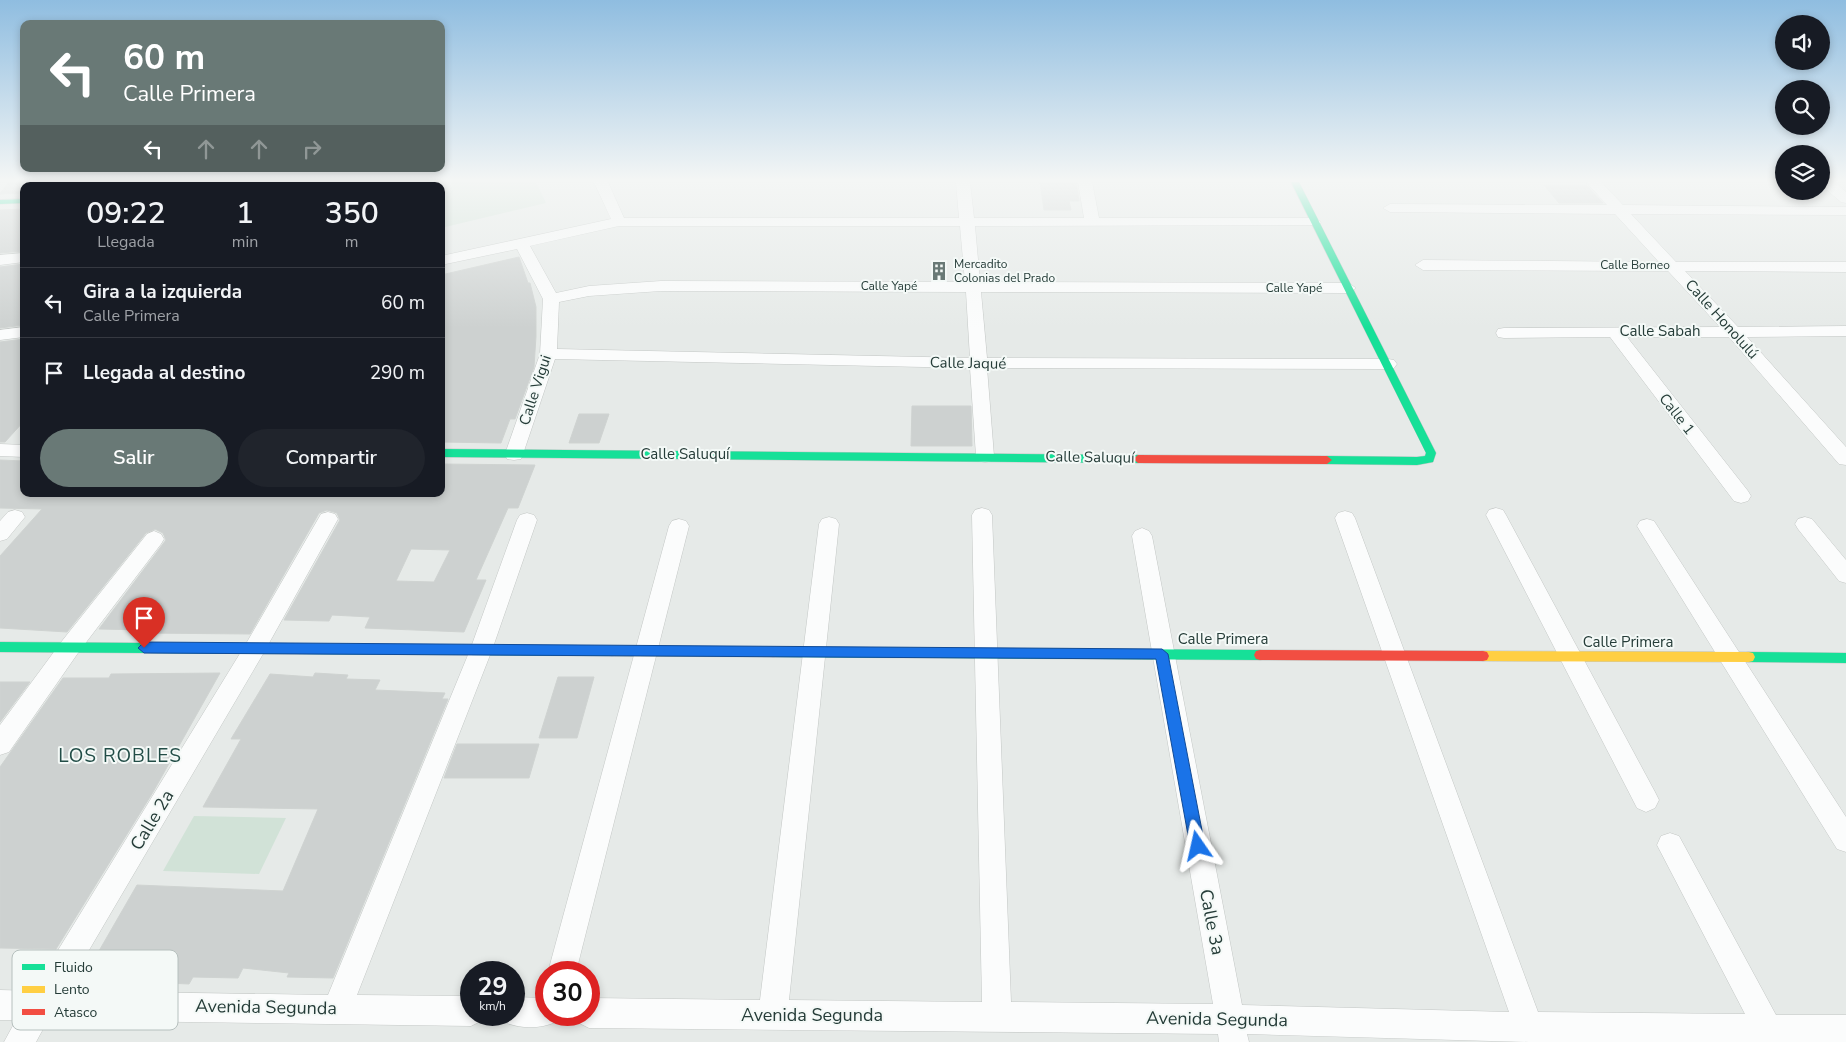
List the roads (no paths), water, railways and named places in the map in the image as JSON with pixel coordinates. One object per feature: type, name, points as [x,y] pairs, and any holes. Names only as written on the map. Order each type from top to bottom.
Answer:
[{"type":"street","points":[[445,260],[579,231]]},
{"type":"street","points":[[967,231],[973,286],[985,456]]},
{"type":"street","name":"Calle Saluquí","points":[[445,453],[1417,461],[1429,459],[1431,453],[1388,364],[1318,231]]},
{"type":"street","name":"Calle Honolulú","points":[[1638,231],[1734,332],[1846,459]]},
{"type":"street","points":[[521,243],[551,299]]},
{"type":"street","points":[[0,260],[20,258]]},
{"type":"street","name":"Calle Borneo","points":[[1423,265],[1846,267]]},
{"type":"street","name":"Calle Yapé","points":[[551,299],[589,291],[661,286],[1348,288]]},
{"type":"street","name":"Calle Vigui","points":[[514,454],[548,354],[551,299]]},
{"type":"street","name":"Calle 1","points":[[1614,331],[1740,496]]},
{"type":"street","name":"Calle Sabah","points":[[1504,333],[1846,331]]},
{"type":"street","points":[[0,335],[20,332]]},
{"type":"street","name":"Calle Jaqué","points":[[548,354],[978,363],[1388,364]]},
{"type":"street","points":[[982,515],[996,1016]]},
{"type":"street","points":[[1496,515],[1646,800]]},
{"type":"street","points":[[0,534],[15,516]]},
{"type":"street","points":[[1345,518],[1529,1027]]},
{"type":"street","name":"Calle 2a","points":[[73,950],[255,648],[328,519]]},
{"type":"street","points":[[337,1008],[481,650],[527,520]]},
{"type":"street","points":[[773,1015],[829,524]]},
{"type":"street","points":[[1805,524],[1846,575]]},
{"type":"street","points":[[565,961],[679,526]]},
{"type":"street","points":[[1647,526],[1846,840]]},
{"type":"street","name":"Calle 3a","points":[[1142,536],[1232,1030]]},
{"type":"street","points":[[0,744],[70,647],[154,538]]},
{"type":"street","name":"Calle Primera","points":[[0,647],[1846,658]]},
{"type":"street","points":[[1670,845],[1768,1029]]},
{"type":"street","name":"Avenida Segunda","points":[[178,1006],[460,1011]]},
{"type":"street","name":"Avenida Segunda","points":[[600,1013],[996,1016],[1232,1030],[1529,1027],[1846,1030]]},
{"type":"street","name":"Calle 2a","points":[[19,1042],[26,1030]]},
{"type":"place","name":"Mercadito Colonias del Prado","points":[[939,271]]},
{"type":"district","name":"LOS ROBLES","points":[[120,756]]}]
